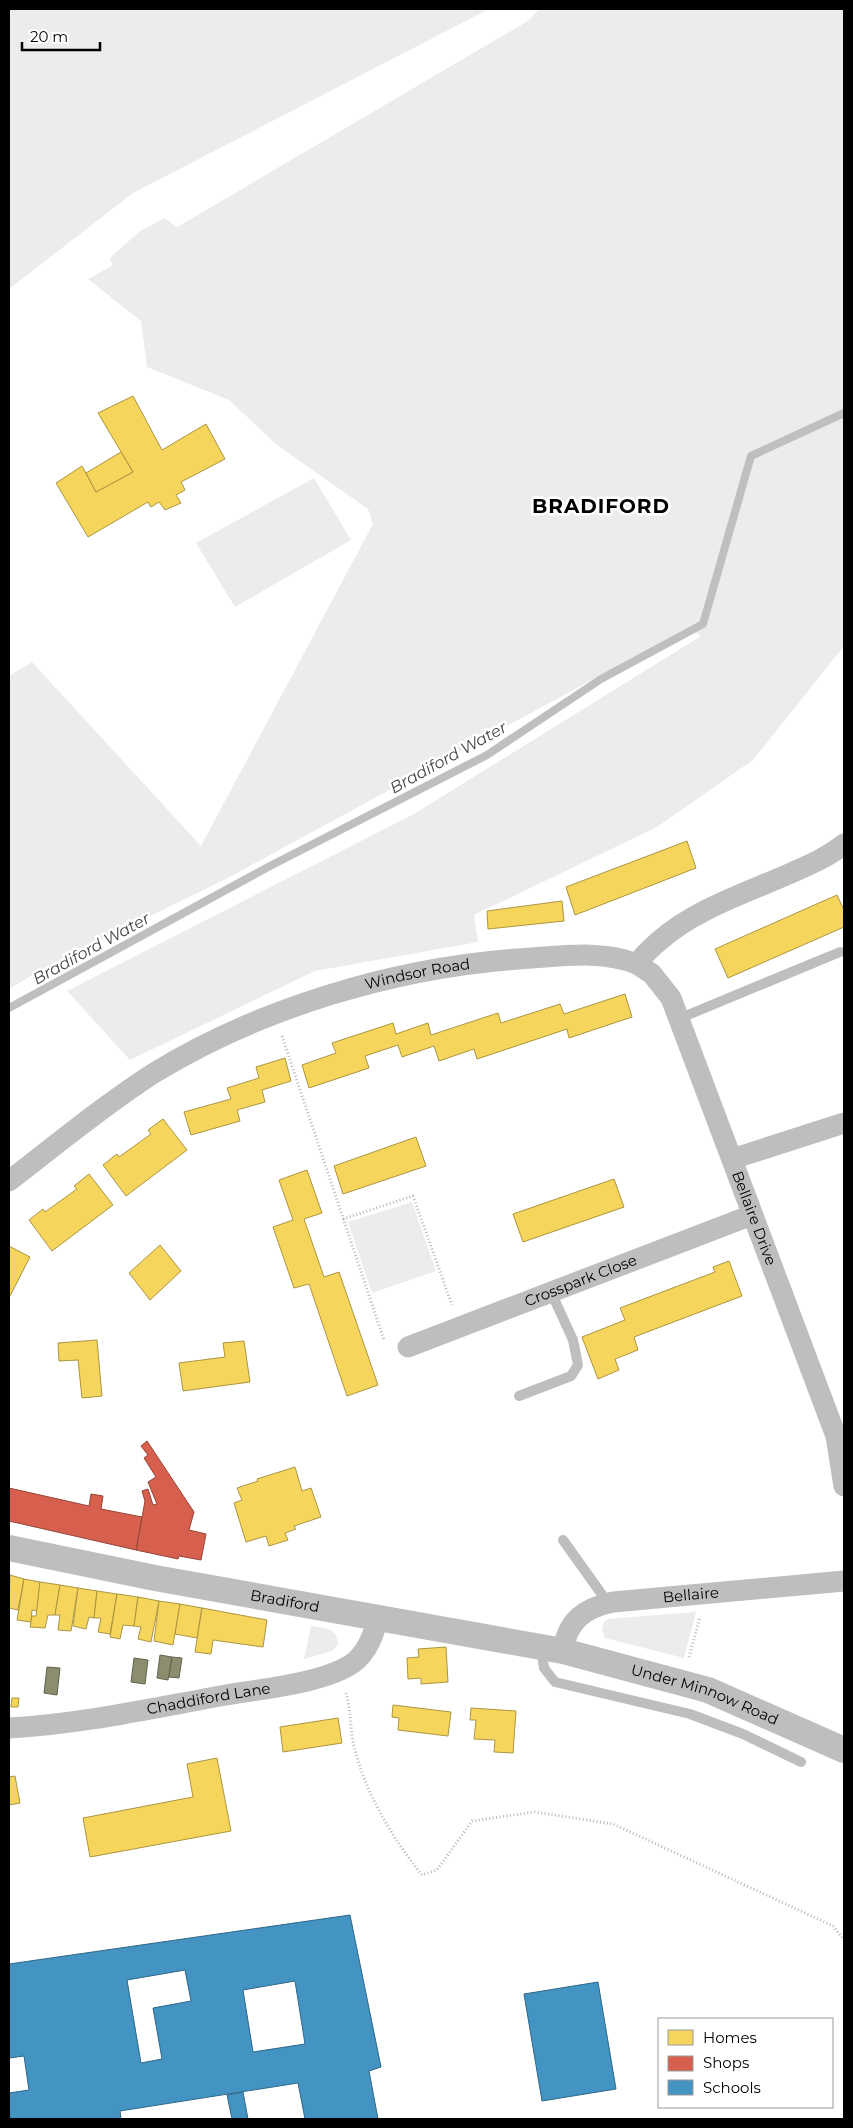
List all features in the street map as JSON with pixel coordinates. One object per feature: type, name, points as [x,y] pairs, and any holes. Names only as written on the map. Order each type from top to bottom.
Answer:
[{"type":"street","points":[[637,964],[666,935],[690,919],[830,855],[844,844]]},
{"type":"street","name":"Windsor Road","points":[[9,1181],[152,1074],[217,1038],[275,1014],[365,985],[483,962],[582,955],[618,958],[637,964]]},
{"type":"street","name":"Bellaire Drive","points":[[637,964],[652,974],[666,990],[678,1019],[836,1436],[844,1486]]},
{"type":"street","points":[[732,1159],[844,1123]]},
{"type":"street","name":"Crosspark Close","points":[[408,1347],[752,1215]]},
{"type":"street","name":"Bradiford","points":[[9,1548],[155,1578],[552,1649]]},
{"type":"street","name":"Bellaire","points":[[552,1649],[564,1638],[572,1622],[584,1612],[608,1603],[844,1581]]},
{"type":"street","name":"Chaddiford Lane","points":[[9,1728],[74,1723],[299,1682],[340,1670],[355,1662],[364,1650],[373,1637],[378,1617]]},
{"type":"street","name":"Under Minnow Road","points":[[552,1649],[708,1690],[754,1708],[844,1750]]},
{"type":"lane","points":[[678,1019],[840,952]]},
{"type":"lane","points":[[519,1396],[571,1376],[578,1365],[573,1340],[551,1292]]},
{"type":"lane","points":[[563,1540],[608,1603]]},
{"type":"lane","points":[[552,1649],[544,1668],[556,1682],[690,1714],[743,1734],[801,1762]]},
{"type":"path","points":[[275,1014],[385,1341]]},
{"type":"path","points":[[343,1219],[413,1196],[460,1327]]},
{"type":"path","points":[[683,1682],[706,1594]]},
{"type":"path","points":[[340,1670],[361,1770],[377,1806],[422,1875],[437,1870],[472,1821],[535,1812],[613,1824],[833,1926],[844,1940]]},
{"type":"shaded area","points":[[9,9],[489,9],[133,193],[9,289]]},
{"type":"shaded area","points":[[539,9],[844,9],[844,646],[753,760],[657,827],[474,915],[478,942],[315,971],[130,1060],[67,991],[414,814],[701,636],[689,627],[224,880],[46,967],[9,989],[9,676],[32,662],[201,846],[373,524],[368,509],[277,445],[229,400],[147,367],[141,321],[88,279],[113,265],[110,259],[112,256],[139,232],[164,218],[177,227],[528,21]]},
{"type":"shaded area","points":[[314,478],[351,540],[235,607],[196,543]]},
{"type":"shaded area","points":[[412,1202],[436,1271],[372,1293],[348,1222]]},
{"type":"shaded area","points":[[696,1612],[684,1658],[605,1638],[602,1630],[604,1622],[608,1619]]},
{"type":"shaded area","points":[[311,1626],[332,1631],[337,1638],[338,1644],[332,1651],[304,1659]]},
{"type":"building: Homes","points":[[133,396],[162,450],[206,424],[225,459],[181,482],[185,490],[176,495],[181,503],[165,510],[159,502],[151,507],[148,502],[88,537],[56,483],[82,466],[96,492],[133,472],[98,413]]},
{"type":"building: Homes","points":[[121,452],[133,472],[96,492],[86,473]]},
{"type":"building: Homes","points":[[687,841],[696,868],[575,915],[566,887]]},
{"type":"building: Homes","points":[[837,895],[844,910],[844,927],[728,978],[715,949]]},
{"type":"building: Homes","points":[[562,901],[564,921],[488,929],[487,911]]},
{"type":"building: Homes","points":[[625,994],[632,1017],[569,1038],[567,1029],[477,1059],[474,1049],[439,1061],[434,1046],[402,1057],[398,1045],[365,1056],[369,1068],[309,1088],[302,1065],[336,1053],[332,1043],[393,1023],[396,1034],[428,1023],[431,1035],[498,1013],[501,1023],[560,1004],[564,1014]]},
{"type":"building: Homes","points":[[285,1058],[291,1081],[262,1090],[265,1102],[237,1110],[240,1121],[191,1135],[184,1112],[231,1099],[227,1088],[259,1078],[256,1067]]},
{"type":"building: Homes","points":[[163,1119],[187,1150],[126,1196],[103,1165],[117,1154],[119,1157],[151,1134],[148,1130]]},
{"type":"building: Homes","points":[[416,1137],[426,1166],[343,1194],[334,1166]]},
{"type":"building: Homes","points":[[307,1170],[322,1213],[304,1219],[324,1277],[339,1272],[378,1385],[347,1396],[309,1284],[294,1288],[273,1227],[293,1220],[279,1180]]},
{"type":"building: Homes","points":[[89,1174],[113,1205],[52,1251],[29,1220],[43,1209],[45,1212],[77,1189],[74,1186]]},
{"type":"building: Homes","points":[[614,1179],[624,1207],[523,1242],[513,1214]]},
{"type":"building: Homes","points":[[160,1245],[181,1271],[150,1300],[129,1273]]},
{"type":"building: Homes","points":[[9,1246],[30,1257],[9,1298]]},
{"type":"building: Homes","points":[[729,1261],[742,1296],[634,1337],[638,1350],[615,1359],[619,1370],[598,1379],[582,1337],[625,1320],[620,1308],[715,1272],[713,1267]]},
{"type":"building: Homes","points":[[97,1340],[102,1396],[82,1398],[78,1360],[59,1361],[58,1343]]},
{"type":"building: Homes","points":[[244,1341],[250,1382],[183,1391],[179,1363],[225,1357],[223,1343]]},
{"type":"building: Homes","points":[[295,1467],[302,1491],[311,1488],[321,1517],[294,1526],[296,1529],[285,1533],[288,1540],[269,1546],[266,1536],[246,1542],[234,1503],[242,1500],[237,1488],[258,1481],[257,1479]]},
{"type":"building: Homes","points":[[10,1575],[24,1579],[18,1610],[9,1608]]},
{"type":"building: Homes","points":[[24,1579],[40,1582],[37,1611],[32,1610],[31,1622],[17,1620]]},
{"type":"building: Homes","points":[[40,1582],[60,1585],[55,1615],[48,1615],[45,1628],[30,1627],[32,1616],[36,1616]]},
{"type":"building: Homes","points":[[60,1585],[78,1588],[71,1631],[58,1630],[60,1615],[55,1615]]},
{"type":"building: Homes","points":[[78,1588],[97,1591],[94,1618],[89,1617],[86,1629],[73,1626]]},
{"type":"building: Homes","points":[[97,1591],[117,1594],[110,1634],[98,1632],[101,1618],[94,1618]]},
{"type":"building: Homes","points":[[117,1594],[138,1597],[134,1626],[123,1625],[120,1639],[110,1637]]},
{"type":"building: Homes","points":[[138,1597],[159,1601],[151,1642],[138,1639],[141,1627],[134,1626]]},
{"type":"building: Homes","points":[[159,1601],[180,1604],[173,1645],[154,1641]]},
{"type":"building: Homes","points":[[180,1604],[202,1608],[197,1638],[175,1634]]},
{"type":"building: Homes","points":[[202,1608],[267,1620],[263,1647],[213,1640],[211,1654],[195,1652]]},
{"type":"building: Homes","points":[[446,1647],[448,1682],[421,1684],[421,1678],[408,1679],[407,1658],[419,1657],[418,1649]]},
{"type":"building: Homes","points":[[12,1698],[19,1698],[18,1707],[11,1707]]},
{"type":"building: Homes","points":[[393,1705],[451,1712],[448,1736],[398,1730],[399,1718],[392,1717]]},
{"type":"building: Homes","points":[[471,1708],[516,1711],[513,1753],[494,1752],[495,1740],[474,1739],[476,1720],[470,1720]]},
{"type":"building: Homes","points":[[338,1718],[342,1743],[283,1752],[280,1727]]},
{"type":"building: Homes","points":[[217,1758],[231,1831],[90,1857],[83,1818],[193,1797],[187,1764]]},
{"type":"building: Homes","points":[[15,1776],[20,1803],[9,1805],[9,1777]]},
{"type":"building: Shops","points":[[147,1441],[194,1512],[189,1530],[206,1534],[201,1560],[179,1556],[178,1559],[136,1550],[145,1501],[142,1491],[148,1489],[153,1505],[157,1504],[148,1482],[156,1477],[144,1458],[148,1455],[141,1446]]},
{"type":"building: Shops","points":[[9,1488],[89,1506],[91,1494],[103,1496],[101,1509],[142,1517],[136,1550],[9,1521]]},
{"type":"building: Schools","points":[[350,1915],[381,2067],[369,2071],[378,2119],[305,2119],[298,2083],[120,2111],[121,2119],[9,2119],[9,2093],[29,2090],[24,2056],[9,2058],[9,1964]],"holes":[[[185,1970],[191,2001],[153,2008],[162,2059],[141,2063],[127,1980]],[[295,1981],[305,2044],[253,2052],[243,1990]]]},
{"type":"building: Schools","points":[[598,1982],[616,2089],[542,2101],[524,1994]]},
{"type":"building: Schools","points":[[243,2092],[248,2119],[232,2119],[227,2095]]},
{"type":"building: Industry","points":[[160,1655],[172,1657],[168,1680],[157,1678]]},
{"type":"building: Industry","points":[[172,1657],[182,1658],[179,1678],[169,1677]]},
{"type":"building: Industry","points":[[134,1658],[148,1660],[145,1684],[131,1682]]},
{"type":"building: Industry","points":[[47,1667],[60,1668],[57,1695],[44,1693]]},
{"type":"waterway","name":"Bradiford Water","points":[[9,1008],[270,866],[487,755],[601,679],[703,624],[751,456],[844,413]]},
{"type":"district","name":"BRADIFORD","points":[[601,506]]}]
